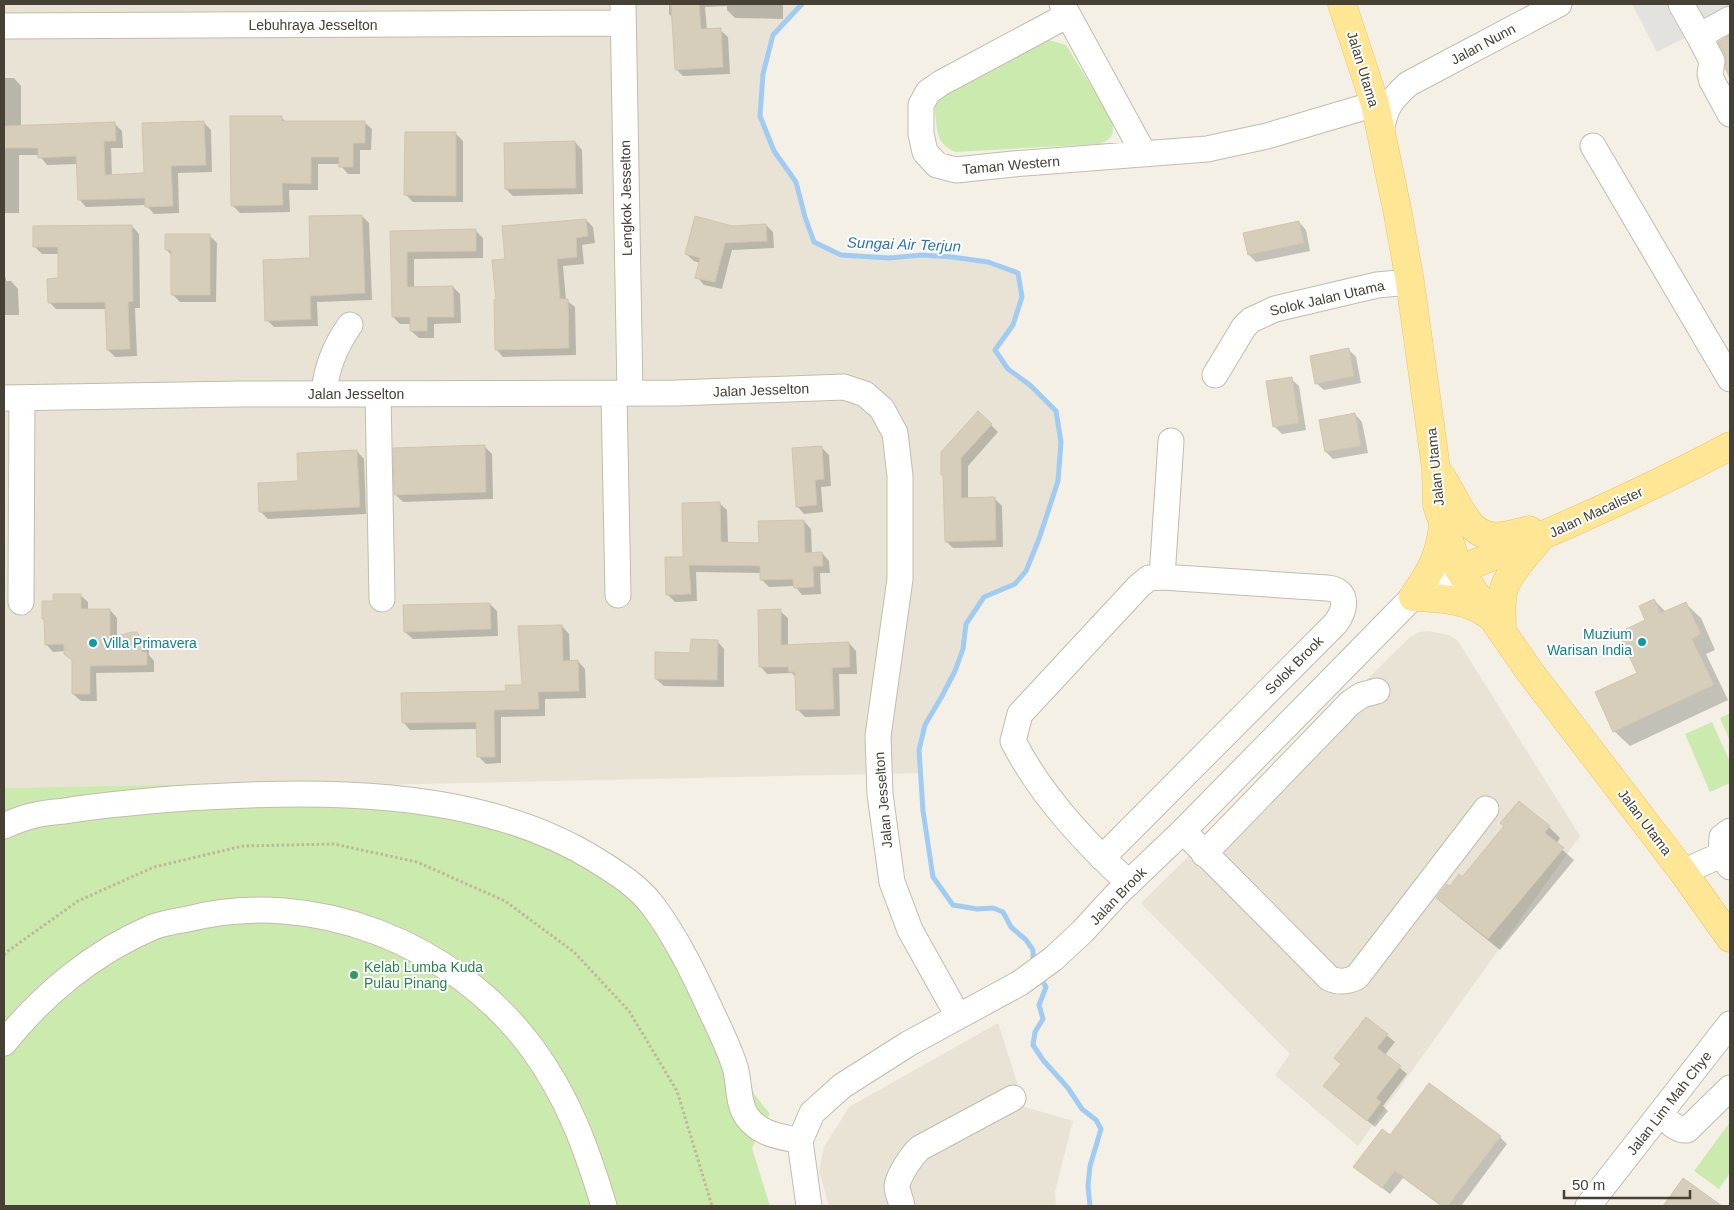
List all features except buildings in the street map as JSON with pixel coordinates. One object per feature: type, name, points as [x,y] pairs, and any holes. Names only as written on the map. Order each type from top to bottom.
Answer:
[{"type":"main road","name":"Jalan Utama","points":[[1342,4],[1375,104],[1381,132],[1410,282],[1436,468],[1437,505],[1459,570],[1530,672],[1683,872],[1730,938]]},
{"type":"main road","name":"Jalan Macalister","points":[[1459,570],[1540,538],[1673,476],[1730,446]]},
{"type":"main road","points":[[1436,468],[1468,523],[1479,532],[1490,536],[1502,536],[1549,525],[1574,522]]},
{"type":"main road","points":[[1413,597],[1435,562],[1443,524]]},
{"type":"main road","points":[[1413,597],[1454,600],[1482,610],[1497,624],[1502,608],[1504,589],[1509,577],[1540,538]]},
{"type":"street","name":"Jalan Nunn","points":[[1381,132],[1384,114],[1391,100],[1408,84],[1559,4]]},
{"type":"street","points":[[1681,4],[1712,61],[1710,74],[1712,81],[1730,114]]},
{"type":"street","name":"Taman Western","points":[[1144,154],[1065,9],[941,83],[928,92],[922,104],[920,119],[925,152],[937,165],[956,170],[1207,149],[1258,138],[1375,104]]},
{"type":"street","name":"Lebuhraya Jesselton","points":[[4,26],[453,14],[623,13]]},
{"type":"street","name":"Lengkok Jesselton","points":[[618,595],[622,393],[623,13]]},
{"type":"street","points":[[1699,36],[1730,19]]},
{"type":"street","points":[[1366,75],[1385,82],[1408,84]]},
{"type":"street","points":[[1593,146],[1730,380]]},
{"type":"street","name":"Solok Jalan Utama","points":[[1215,375],[1244,327],[1262,314],[1275,309],[1377,285],[1410,282]]},
{"type":"street","points":[[324,394],[325,375],[337,342],[350,325]]},
{"type":"street","name":"Jalan Jesselton","points":[[13,398],[239,394],[622,393],[844,387],[865,394],[882,409],[895,433],[900,476],[900,579],[878,736],[880,794],[892,882],[910,930],[958,1016]]},
{"type":"street","points":[[378,394],[382,599]]},
{"type":"street","points":[[13,398],[21,602]]},
{"type":"street","points":[[1162,577],[1171,441]]},
{"type":"street","name":"Jalan Brook","points":[[800,1141],[812,1113],[842,1086],[908,1044],[1020,983],[1053,959],[1083,931],[1413,597],[1459,570]]},
{"type":"street","name":"Solok Brook","points":[[1102,858],[1336,623],[1341,616],[1343,608],[1342,594],[1339,590],[1334,588],[1162,577],[1149,578],[1139,586],[1020,714],[1013,742],[1038,785],[1102,858],[1129,883]]},
{"type":"street","points":[[1204,854],[1350,703],[1362,695],[1377,691]]},
{"type":"street","points":[[4,826],[31,816],[117,803],[252,794],[375,797],[478,812],[519,824],[588,854],[640,890],[682,950],[735,1066],[745,1115],[761,1131],[800,1141],[809,1206]]},
{"type":"street","points":[[1182,831],[1329,978],[1344,982],[1357,977],[1486,809]]},
{"type":"street","points":[[1683,872],[1727,863],[1722,837],[1730,830]]},
{"type":"street","points":[[4,1043],[22,1020],[59,985],[104,953],[154,927],[210,913],[262,909],[310,913],[353,923],[404,944],[450,970],[482,995],[511,1023],[550,1074],[573,1116],[604,1206]]},
{"type":"street","name":"Jalan Lim Mah Chye","points":[[1588,1206],[1730,1024]]},
{"type":"street","points":[[1660,1114],[1677,1128],[1686,1130],[1730,1088]]},
{"type":"street","points":[[902,1206],[897,1188],[899,1180],[913,1154],[920,1148],[1013,1098]]},
{"type":"shaded area","points":[[4,4],[802,4],[773,35],[763,74],[760,116],[774,151],[796,182],[814,242],[841,255],[889,258],[922,255],[952,257],[988,262],[1018,273],[1022,297],[1013,325],[995,350],[1008,369],[1030,385],[1056,411],[1061,442],[1058,481],[1039,539],[1026,571],[1015,584],[984,597],[966,624],[963,649],[955,671],[925,725],[919,750],[921,773],[376,785],[260,783],[4,788]]},
{"type":"shaded area","points":[[1632,4],[1730,4],[1730,15],[1657,52]]},
{"type":"shaded area","points":[[1429,631],[1449,635],[1458,641],[1580,836],[1358,1146],[1275,1075],[1290,1054],[1141,903],[1410,637],[1419,632]]},
{"type":"shaded area","points":[[998,1023],[1025,1107],[1073,1121],[1055,1192],[1056,1206],[829,1206],[819,1171],[824,1147],[849,1107]]},
{"type":"green space","points":[[1049,40],[1066,45],[1111,118],[1113,131],[1108,140],[1099,144],[955,152],[940,140],[936,126],[935,109],[949,89],[1040,42]]},
{"type":"green space","points":[[1730,713],[1730,741],[1720,718]]},
{"type":"green space","points":[[1712,722],[1730,762],[1730,783],[1710,792],[1685,734]]},
{"type":"green space","name":"Kelab Lumba Kuda Pulau Pinang","points":[[260,783],[486,804],[531,816],[582,836],[617,858],[645,880],[667,906],[740,1044],[754,1094],[770,1114],[752,1148],[770,1206],[4,1206],[4,788]]},
{"type":"green space","points":[[1730,1122],[1730,1173],[1719,1189],[1694,1171]]},
{"type":"waterway","name":"Sungai Air Terjun","points":[[802,4],[773,35],[763,74],[760,116],[774,151],[796,182],[814,242],[841,255],[889,258],[922,255],[952,257],[988,262],[1018,273],[1022,297],[1013,325],[995,350],[1008,369],[1030,385],[1056,411],[1061,442],[1058,481],[1039,539],[1026,571],[1015,584],[984,597],[966,624],[963,649],[955,671],[925,725],[919,750],[923,811],[933,877],[953,905],[977,909],[993,908],[1003,912],[1011,927],[1026,940],[1033,950],[1033,965]]},
{"type":"waterway","name":"Sungai Air Terjun","points":[[1040,977],[1046,987],[1039,1005],[1043,1019],[1035,1032],[1033,1045],[1043,1060],[1068,1088],[1082,1109],[1096,1120],[1101,1129],[1090,1166],[1088,1186],[1090,1206]]},
{"type":"place","name":"Muzium Warisan India","points":[[1642,642]]},
{"type":"place","name":"Villa Primavera","points":[[93,643]]},
{"type":"place","name":"Kelab Lumba Kuda Pulau Pinang","points":[[354,975]]}]
